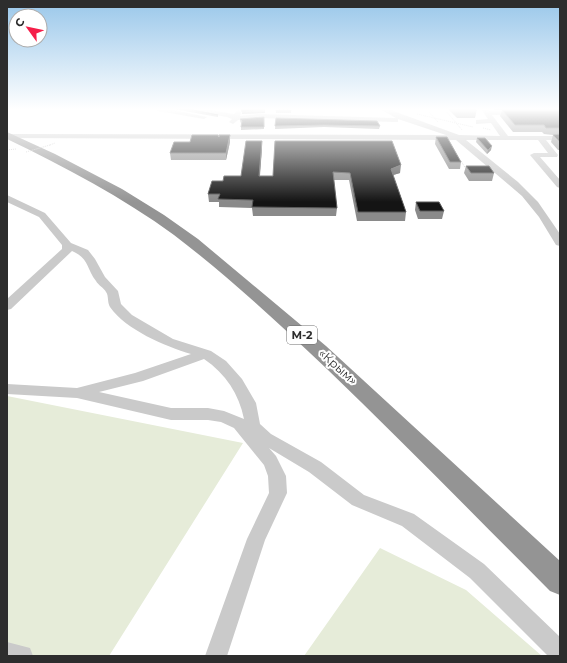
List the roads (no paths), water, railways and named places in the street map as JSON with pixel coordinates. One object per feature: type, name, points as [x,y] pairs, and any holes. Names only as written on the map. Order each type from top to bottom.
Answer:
[{"type":"highway","name":"«Крым»","points":[[13,142],[94,180],[142,208],[178,232],[226,269],[351,378],[560,581]]},
{"type":"street","points":[[13,142],[25,140]]},
{"type":"street","points":[[13,142],[31,142],[32,140]]},
{"type":"street","points":[[466,140],[535,203],[548,221],[560,243]]},
{"type":"street","points":[[542,140],[554,155],[534,155],[560,185]]},
{"type":"street","points":[[7,198],[42,215],[67,245],[84,252],[90,259],[100,279],[112,291],[116,305],[128,318],[168,342],[206,354],[218,362],[237,383],[248,403],[253,427],[265,438],[315,467],[358,500],[408,520],[477,571],[560,652]]},
{"type":"street","points":[[7,306],[67,250],[67,245]]},
{"type":"street","points":[[77,393],[138,377],[206,354]]},
{"type":"street","points":[[7,389],[77,393],[171,414],[208,414],[224,417],[240,424],[270,461],[277,476],[278,493],[256,539],[216,656]]},
{"type":"street","points":[[270,461],[284,450]]},
{"type":"street","points":[[7,652],[22,656]]}]
